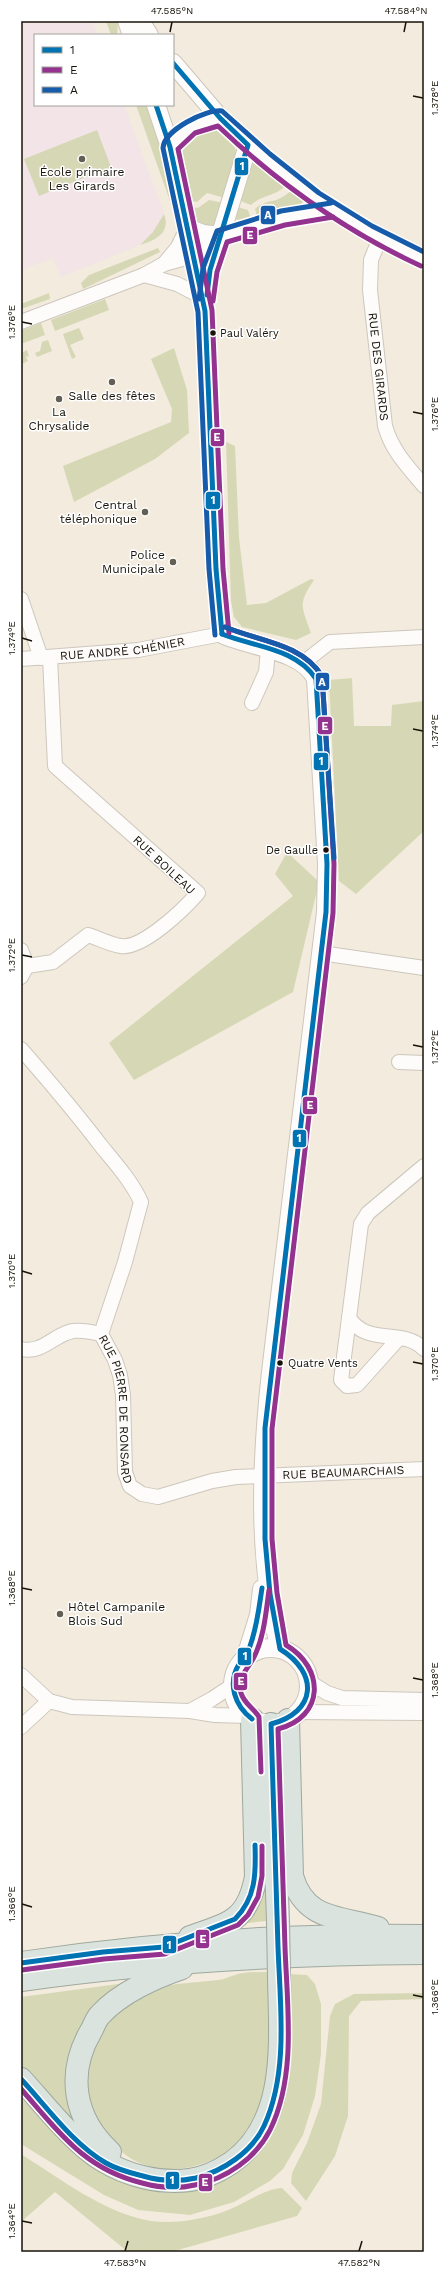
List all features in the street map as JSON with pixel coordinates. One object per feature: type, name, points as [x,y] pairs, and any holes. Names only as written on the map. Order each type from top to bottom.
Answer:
[{"type":"highway","points":[[21,2079],[78,2140],[101,2160],[134,2174],[159,2180],[179,2181],[198,2178],[223,2169],[254,2143],[263,2127],[274,2093],[278,2069],[279,1977],[272,1718]]},
{"type":"highway","points":[[272,1718],[292,1876],[296,1890],[312,1909],[323,1914],[402,1935]]},
{"type":"highway","points":[[164,1946],[235,1919],[244,1912],[252,1895],[256,1878],[272,1718]]},
{"type":"highway","points":[[21,1963],[103,1952],[257,1939],[402,1935],[424,1936]]},
{"type":"highway","points":[[21,1980],[80,1971],[216,1958],[315,1954],[424,1953]]},
{"type":"highway","points":[[159,2180],[134,2170],[116,2158],[100,2143],[90,2129],[76,2093],[76,2066],[86,2040],[100,2016],[117,2001],[147,1983],[180,1969],[216,1958]]},
{"type":"street","points":[[127,21],[132,34]]},
{"type":"street","points":[[140,21],[148,34]]},
{"type":"street","points":[[174,65],[220,118],[248,145],[332,210],[380,238],[424,260]]},
{"type":"street","points":[[156,106],[170,147],[203,304],[216,570],[222,634],[235,640],[294,657],[313,670],[316,679],[327,864],[326,912],[270,1380],[263,1476],[266,1559],[272,1617],[280,1649]]},
{"type":"street","points":[[170,147],[186,129],[193,125],[220,118]]},
{"type":"street","points":[[203,304],[210,270],[248,145]]},
{"type":"street","points":[[21,322],[144,275],[164,264],[193,256],[221,236],[283,218],[332,210]]},
{"type":"street","points":[[187,228],[203,234],[221,236]]},
{"type":"street","points":[[164,264],[178,248],[187,228]]},
{"type":"street","name":"RUE DES GIRARDS","points":[[380,238],[371,260],[370,290],[385,426],[389,440],[397,454],[424,486]]},
{"type":"street","points":[[144,275],[176,284],[203,304]]},
{"type":"street","points":[[21,599],[45,658]]},
{"type":"street","name":"RUE ANDRÉ CHÉNIER","points":[[21,659],[138,650],[222,634]]},
{"type":"street","points":[[303,663],[330,642],[424,637]]},
{"type":"street","points":[[252,703],[266,672],[268,650]]},
{"type":"street","name":"RUE BOILEAU","points":[[24,971],[53,962],[88,935],[119,946],[130,946],[140,942],[184,909],[198,893],[55,766],[45,658]]},
{"type":"street","points":[[21,950],[24,971]]},
{"type":"street","points":[[321,954],[424,968]]},
{"type":"street","name":"RUE PIERRE DE RONSARD","points":[[21,1050],[93,1135],[136,1190],[142,1202],[125,1262],[101,1334],[115,1360],[120,1375],[125,1472],[130,1486],[142,1494],[158,1497],[212,1481],[263,1476]]},
{"type":"street","points":[[399,1062],[424,1063]]},
{"type":"street","points":[[399,1338],[357,1385],[347,1386],[341,1380],[361,1224],[368,1213],[424,1166]]},
{"type":"street","points":[[349,1318],[355,1328],[364,1333],[410,1340],[424,1349]]},
{"type":"street","points":[[21,1349],[36,1350],[72,1331],[89,1331],[101,1334]]},
{"type":"street","name":"RUE BEAUMARCHAIS","points":[[263,1476],[424,1469]]},
{"type":"street","points":[[246,1657],[259,1615],[266,1559]]},
{"type":"street","points":[[268,1648],[280,1649],[291,1653],[305,1670],[308,1681],[308,1692],[305,1703],[272,1718],[235,1699],[233,1685],[237,1669],[246,1657],[255,1651],[268,1648]]},
{"type":"street","points":[[21,1675],[49,1701],[72,1707],[92,1709],[190,1711],[215,1715],[272,1718],[424,1713]]},
{"type":"street","points":[[308,1681],[327,1693],[342,1698],[424,1700]]},
{"type":"street","points":[[190,1711],[212,1700],[233,1685]]},
{"type":"street","points":[[21,1726],[49,1701]]},
{"type":"shaded area","name":"École primaire Les Girards","points":[[21,21],[92,21],[98,34],[34,34],[34,106],[124,106],[164,214],[153,232],[140,245],[61,277],[53,258],[21,270]]},
{"type":"green space","points":[[106,21],[118,21],[117,34],[111,34]]},
{"type":"green space","points":[[136,106],[148,106],[165,156],[175,203],[170,201]]},
{"type":"green space","points":[[214,129],[225,135],[232,142],[235,149],[235,167],[225,198],[207,193],[197,202],[188,200],[177,161],[182,144],[202,130]]},
{"type":"green space","points":[[97,130],[111,167],[39,196],[24,159]]},
{"type":"green space","points":[[254,161],[259,161],[289,182],[279,191],[256,201],[251,205],[238,200],[249,164]]},
{"type":"green space","points":[[294,187],[303,197],[303,202],[297,208],[257,216],[255,209],[260,205],[283,197]]},
{"type":"green space","points":[[209,200],[224,203],[214,228],[207,229],[194,222],[192,207],[198,208]]},
{"type":"green space","points":[[237,207],[248,210],[251,219],[237,220],[235,217]]},
{"type":"green space","points":[[164,214],[166,221],[164,231],[161,235],[140,245],[153,232]]},
{"type":"green space","points":[[158,248],[160,252],[83,289],[81,283],[89,275]]},
{"type":"green space","points":[[49,293],[50,299],[21,309],[21,304]]},
{"type":"green space","points":[[105,299],[109,310],[55,331],[51,320]]},
{"type":"green space","points":[[41,323],[45,335],[21,344],[21,331]]},
{"type":"green space","points":[[79,328],[84,339],[70,345],[76,357],[72,359],[63,334]]},
{"type":"green space","points":[[48,340],[52,351],[37,357],[35,353],[40,351],[42,342]]},
{"type":"green space","points":[[174,348],[187,390],[189,433],[155,459],[74,502],[63,466],[171,422],[172,409],[151,359]]},
{"type":"green space","points":[[27,350],[29,356],[26,357],[28,361],[22,364],[23,367],[21,368],[21,353]]},
{"type":"green space","points":[[226,442],[235,446],[239,538],[247,605],[266,603],[311,579],[314,580],[303,601],[305,617],[311,633],[296,640],[242,627],[234,617],[231,601]]},
{"type":"green space","points":[[352,678],[354,726],[391,726],[392,705],[424,701],[424,831],[356,894],[339,881],[329,680]]},
{"type":"green space","points":[[287,852],[319,882],[293,992],[134,1080],[109,1043],[293,896],[275,874]]},
{"type":"green space","points":[[262,1753],[267,1921],[238,1924],[253,1906]]},
{"type":"green space","points":[[268,1972],[269,2047],[267,2067],[261,2104],[247,2134],[229,2151],[215,2159],[188,2168],[169,2169],[152,2167],[137,2162],[123,2153],[111,2141],[100,2126],[87,2093],[83,2073],[84,2062],[90,2045],[114,2009],[129,1998],[153,1988],[221,1979],[243,1973]]},
{"type":"green space","points":[[288,1974],[307,1975],[315,1984],[321,2004],[321,2054],[315,2096],[303,2135],[283,2169],[270,2181],[234,2202],[190,2215],[138,2210],[104,2195],[21,2144],[21,2091],[130,2177],[152,2190],[178,2193],[195,2190],[210,2185],[240,2169],[261,2148],[275,2124],[284,2097],[288,2067]]},
{"type":"green space","points":[[133,1982],[84,2028],[81,2136],[21,2073],[21,1997]]},
{"type":"green space","points":[[424,1993],[424,1999],[361,2001],[349,2016],[348,2116],[335,2156],[306,2201],[291,2183],[292,2173],[307,2143],[321,2104],[330,2016],[335,2004],[354,1994]]},
{"type":"green space","points":[[21,2154],[83,2194],[100,2203],[134,2217],[151,2221],[176,2222],[209,2216],[234,2208],[258,2195],[274,2189],[282,2188],[302,2208],[297,2216],[171,2252],[128,2252],[55,2192],[21,2222]]},
{"type":"transit line","name":"1","points":[[174,64],[220,118],[248,145],[210,270],[207,295]]},
{"type":"transit line","name":"1","points":[[156,106],[170,147],[205,311],[216,569],[222,634]]},
{"type":"transit line","name":"A","points":[[215,635],[209,569],[198,312],[163,148],[165,141],[170,134],[187,122],[206,113],[222,111],[270,154],[319,193],[372,226],[424,252]]},
{"type":"transit line","name":"E","points":[[229,633],[223,569],[212,310],[178,149],[195,133],[218,126],[289,187],[314,205],[366,238],[421,266]]},
{"type":"transit line","name":"A","points":[[199,299],[203,268],[217,231],[281,211],[331,203]]},
{"type":"transit line","name":"E","points":[[213,301],[217,272],[227,242],[285,225],[333,217]]},
{"type":"transit line","name":"E","points":[[21,2089],[61,2134],[88,2158],[122,2177],[149,2185],[176,2187],[195,2185],[218,2178],[239,2166],[257,2150],[270,2130],[278,2109],[284,2086],[287,2063],[288,2016],[278,1729],[293,1723],[305,1714],[311,1703],[314,1691],[313,1679],[308,1666],[299,1655],[286,1645],[277,1593],[272,1539],[272,1429],[333,913],[334,864],[322,676],[303,656],[278,644],[225,627]]},
{"type":"transit line","name":"A","points":[[225,627],[278,644],[303,656],[322,676],[334,858]]},
{"type":"transit line","name":"1","points":[[21,2079],[71,2135],[94,2155],[106,2163],[124,2171],[162,2180],[183,2180],[196,2178],[216,2171],[236,2159],[252,2144],[264,2126],[272,2105],[277,2083],[280,2061],[281,2014],[271,1724],[286,1718],[297,1711],[304,1701],[307,1691],[306,1680],[302,1669],[293,1659],[280,1649],[270,1594],[265,1539],[265,1428],[326,912],[327,864],[316,679],[308,669],[286,655],[222,634]]},
{"type":"transit line","name":"1","points":[[252,1719],[241,1708],[237,1701],[233,1687],[235,1672],[248,1651],[252,1639],[258,1617],[262,1588]]},
{"type":"transit line","name":"E","points":[[261,1772],[259,1717],[242,1697],[240,1683],[260,1643],[269,1590]]},
{"type":"transit line","name":"1","points":[[21,1963],[103,1952],[164,1947],[235,1919],[242,1911],[251,1894],[255,1875],[255,1845]]},
{"type":"transit line","name":"E","points":[[22,1970],[104,1959],[165,1954],[238,1925],[248,1915],[258,1897],[262,1876],[262,1846]]},
{"type":"place","name":"École primaire Les Girards","points":[[82,159]]},
{"type":"place","name":"Paul Valéry","points":[[213,333]]},
{"type":"place","name":"Salle des fêtes","points":[[112,382]]},
{"type":"place","name":"La Chrysalide","points":[[59,399]]},
{"type":"place","name":"Central téléphonique","points":[[145,512]]},
{"type":"place","name":"Police Municipale","points":[[173,562]]},
{"type":"place","name":"De Gaulle","points":[[326,850]]},
{"type":"place","name":"Quatre Vents","points":[[280,1363]]},
{"type":"place","name":"Hôtel Campanile Blois Sud","points":[[60,1614]]}]
